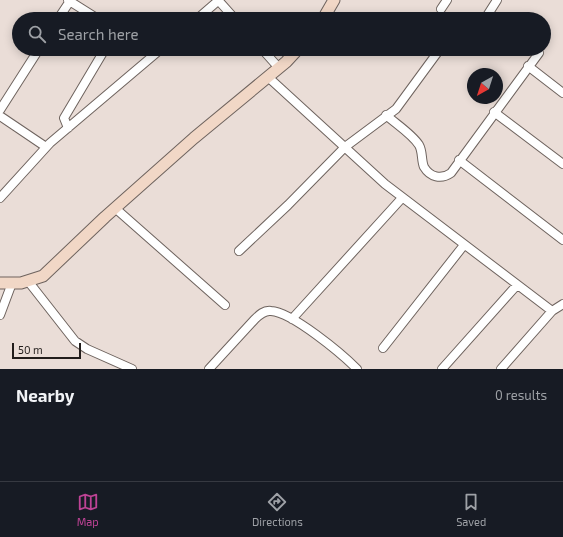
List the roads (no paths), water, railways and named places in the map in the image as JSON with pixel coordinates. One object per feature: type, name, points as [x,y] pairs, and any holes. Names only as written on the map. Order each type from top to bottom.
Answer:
[{"type":"street","points":[[62,12],[69,0],[80,3],[90,12]]},
{"type":"street","points":[[205,12],[219,0],[229,12]]},
{"type":"street","points":[[327,12],[334,0]]},
{"type":"street","points":[[441,9],[447,0]]},
{"type":"street","points":[[489,12],[497,0]]},
{"type":"street","points":[[0,110],[35,56]]},
{"type":"street","points":[[68,128],[64,118],[101,56]]},
{"type":"street","points":[[0,198],[46,147],[153,56]]},
{"type":"street","points":[[268,56],[279,68]]},
{"type":"street","points":[[0,283],[28,281],[43,276],[115,208],[194,138],[279,68],[291,56]]},
{"type":"street","points":[[239,251],[288,205],[345,147],[396,109],[435,56]]},
{"type":"street","points":[[386,116],[418,145],[424,166],[437,177],[446,177],[536,56]]},
{"type":"street","points":[[528,66],[563,93]]},
{"type":"street","points":[[268,77],[402,198],[552,311]]},
{"type":"street","points":[[494,112],[563,164]]},
{"type":"street","points":[[0,116],[46,147]]},
{"type":"street","points":[[459,160],[563,240]]},
{"type":"street","points":[[292,319],[402,198]]},
{"type":"street","points":[[115,208],[225,305]]},
{"type":"street","points":[[383,348],[464,245]]},
{"type":"street","points":[[28,281],[75,341],[87,350],[132,369]]},
{"type":"street","points":[[0,315],[12,283]]},
{"type":"street","points":[[442,369],[517,285]]},
{"type":"street","points":[[501,369],[552,311],[563,304]]},
{"type":"street","points":[[209,369],[263,312],[270,310],[292,319],[339,352],[357,369]]}]
